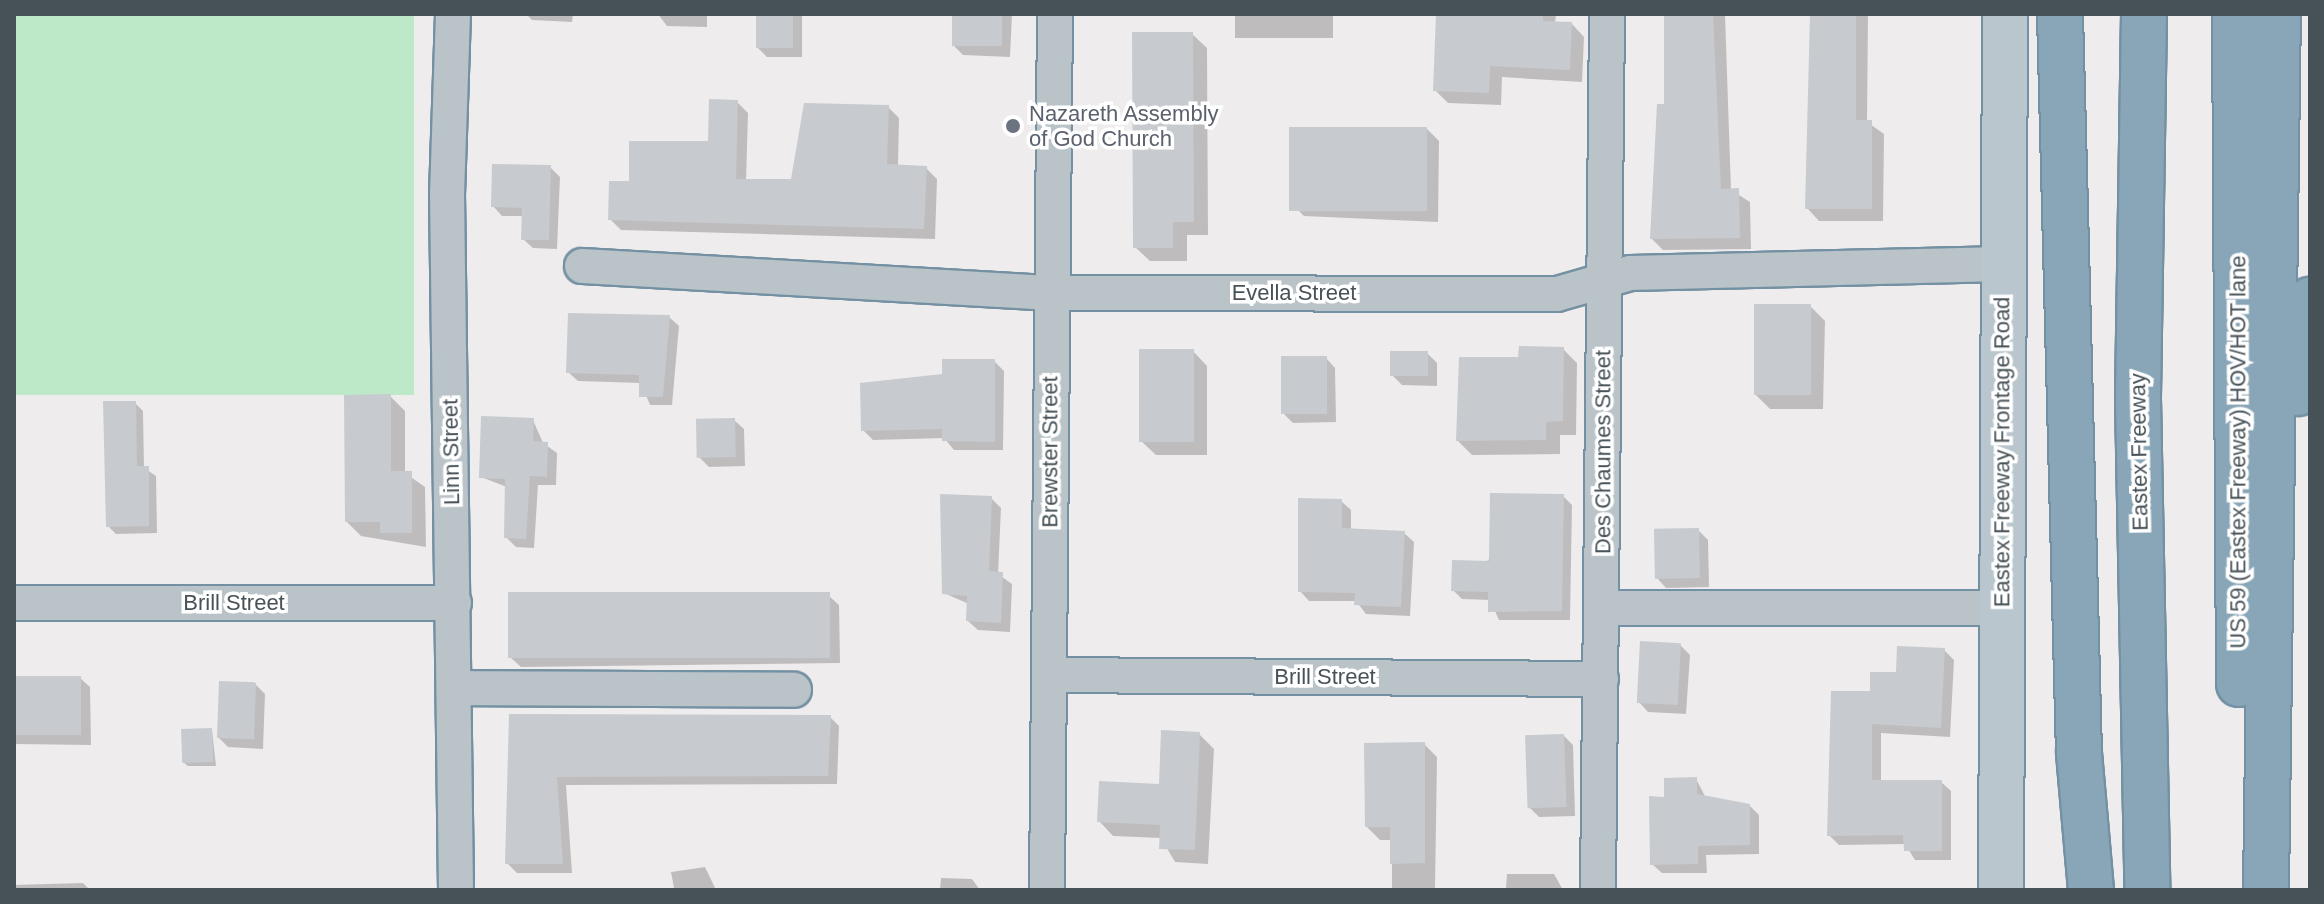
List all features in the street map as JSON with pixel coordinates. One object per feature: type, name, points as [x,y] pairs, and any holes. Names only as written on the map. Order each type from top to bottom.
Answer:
[{"type":"highway","points":[[2060,14],[2079,753],[2091,890]]},
{"type":"highway","name":"Eastex Freeway","points":[[2144,14],[2138,399],[2147,890]]},
{"type":"highway","name":"US 59 (Eastex Freeway) HOV/HOT lane","points":[[2235,14],[2235,890]]},
{"type":"highway","points":[[2266,890],[2278,14]]},
{"type":"highway","points":[[2268,714],[2310,300]]},
{"type":"main road","name":"Eastex Freeway Frontage Road","points":[[2001,890],[2005,14]]},
{"type":"street","name":"Linn Street","points":[[453,14],[447,193],[456,890]]},
{"type":"street","name":"Brewster Street","points":[[1047,890],[1048,293],[1055,14]]},
{"type":"street","name":"Des Chaumes Street","points":[[1598,890],[1603,608],[1601,281],[1607,14]]},
{"type":"street","name":"Evella Street","points":[[582,266],[1048,293],[1557,294],[1630,273],[2003,264]]},
{"type":"street","name":"Brill Street","points":[[14,603],[454,603]]},
{"type":"street","points":[[1603,608],[2001,608]]},
{"type":"street","name":"Brill Street","points":[[1049,675],[1601,679]]},
{"type":"street","points":[[454,688],[794,690]]},
{"type":"green space","points":[[14,14],[414,14],[414,395],[14,395]]},
{"type":"building","points":[[756,14],[793,14],[793,48],[756,48]]},
{"type":"building","points":[[952,14],[1002,14],[1002,46],[952,46]]},
{"type":"building","points":[[1436,14],[1543,14],[1543,21],[1572,22],[1570,70],[1490,66],[1489,93],[1433,91]]},
{"type":"building","points":[[1664,14],[1713,14],[1721,189],[1739,188],[1740,238],[1650,239],[1657,104],[1664,104]]},
{"type":"building","points":[[1810,14],[1856,14],[1856,120],[1872,120],[1872,209],[1805,209]]},
{"type":"building","points":[[1132,32],[1193,32],[1194,222],[1173,222],[1173,248],[1133,248]]},
{"type":"building","points":[[709,99],[738,100],[736,179],[791,179],[804,103],[889,105],[887,164],[927,166],[924,229],[608,220],[609,181],[629,181],[629,141],[708,141]]},
{"type":"building","points":[[1289,127],[1427,127],[1427,211],[1289,211]]},
{"type":"building","points":[[492,164],[551,165],[549,240],[521,240],[522,208],[491,207]]},
{"type":"building","points":[[1754,304],[1811,304],[1811,395],[1754,395]]},
{"type":"building","points":[[568,313],[670,315],[663,397],[639,397],[639,375],[566,373]]},
{"type":"building","points":[[1519,346],[1564,347],[1563,421],[1546,422],[1546,440],[1456,441],[1459,357],[1518,357]]},
{"type":"building","points":[[1139,349],[1194,349],[1194,442],[1139,442]]},
{"type":"building","points":[[1390,351],[1428,351],[1428,376],[1390,376]]},
{"type":"building","points":[[1281,356],[1327,356],[1327,414],[1281,414]]},
{"type":"building","points":[[942,359],[995,359],[995,442],[942,441],[942,429],[861,431],[860,383],[942,374]]},
{"type":"building","points":[[391,394],[391,471],[412,471],[412,533],[380,533],[380,522],[345,522],[344,395]]},
{"type":"building","points":[[103,401],[136,401],[137,466],[149,466],[149,526],[106,527]]},
{"type":"building","points":[[481,416],[534,418],[533,441],[548,442],[547,477],[530,476],[526,539],[504,538],[505,479],[479,478]]},
{"type":"building","points":[[735,418],[736,457],[697,458],[696,419]]},
{"type":"building","points":[[1490,493],[1564,494],[1562,611],[1488,612],[1488,592],[1451,591],[1452,560],[1489,561]]},
{"type":"building","points":[[940,494],[992,496],[989,571],[1003,572],[1001,623],[966,621],[967,596],[942,594]]},
{"type":"building","points":[[1298,498],[1342,499],[1342,528],[1405,531],[1401,607],[1354,605],[1355,593],[1298,592]]},
{"type":"building","points":[[1699,528],[1700,578],[1655,579],[1654,529]]},
{"type":"building","points":[[508,592],[830,592],[830,658],[508,658]]},
{"type":"building","points":[[1640,641],[1681,643],[1678,705],[1637,703]]},
{"type":"building","points":[[1897,646],[1945,648],[1941,728],[1872,724],[1872,780],[1942,780],[1942,851],[1904,851],[1903,835],[1827,836],[1831,691],[1870,691],[1870,672],[1896,672]]},
{"type":"building","points":[[14,676],[81,676],[81,735],[14,735]]},
{"type":"building","points":[[219,681],[256,682],[254,739],[217,738]]},
{"type":"building","points":[[509,714],[831,715],[828,776],[557,777],[563,864],[505,864]]},
{"type":"building","points":[[212,728],[213,762],[182,763],[181,729]]},
{"type":"building","points":[[1161,730],[1200,732],[1195,850],[1159,849],[1160,825],[1097,822],[1099,781],[1159,784]]},
{"type":"building","points":[[1564,734],[1567,807],[1528,808],[1525,735]]},
{"type":"building","points":[[1425,742],[1425,863],[1390,864],[1390,827],[1365,827],[1364,743]]},
{"type":"building","points":[[1697,777],[1697,794],[1750,804],[1750,845],[1698,846],[1698,864],[1650,865],[1649,796],[1664,797],[1664,778]]},
{"type":"place","name":"Nazareth Assembly of God Church","points":[[1013,126]]}]
